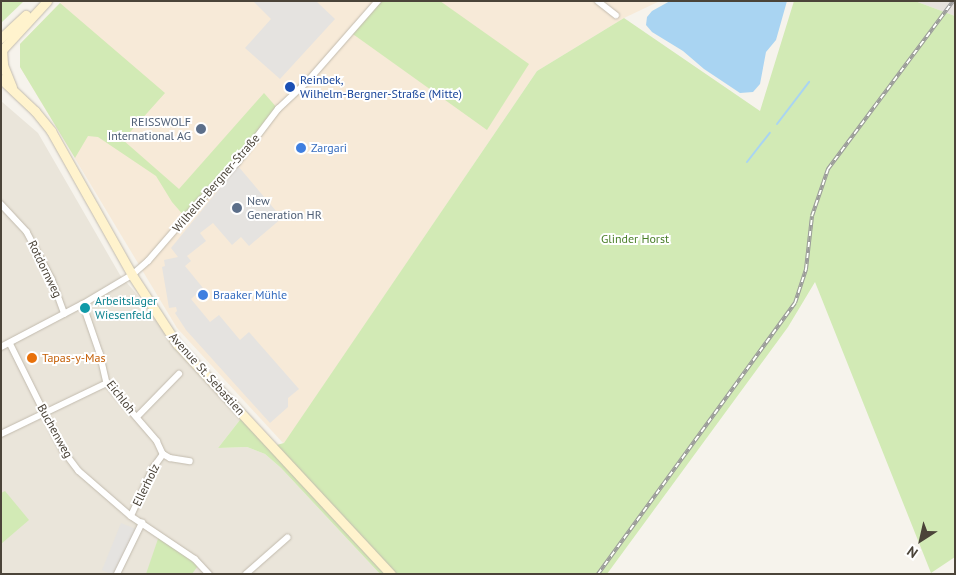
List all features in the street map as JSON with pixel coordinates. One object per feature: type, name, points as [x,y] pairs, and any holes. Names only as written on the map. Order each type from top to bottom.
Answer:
[{"type":"main road","points":[[1,38],[41,1]]},
{"type":"main road","points":[[14,92],[3,65],[2,50],[47,1]]},
{"type":"main road","name":"Avenue St. Sebastien","points":[[1,79],[51,132],[132,275],[177,344],[391,574]]},
{"type":"street","name":"Wilhelm-Bergner-Straße","points":[[1,347],[83,304],[132,275],[148,261],[200,201],[230,171],[278,109],[307,82],[378,1]]},
{"type":"street","points":[[598,1],[616,15]]},
{"type":"street","name":"Rotdornweg","points":[[1,204],[27,232],[52,279],[65,314]]},
{"type":"street","name":"Eichloh","points":[[83,304],[100,353],[107,383],[157,441],[163,454]]},
{"type":"street","name":"Buchenweg","points":[[10,342],[63,450],[79,471],[131,516],[177,545],[209,574]]},
{"type":"street","points":[[137,417],[179,374]]},
{"type":"street","points":[[1,434],[107,383]]},
{"type":"street","name":"Ellerholz","points":[[131,516],[153,468],[163,454],[170,458],[190,461]]},
{"type":"street","points":[[118,574],[142,523]]},
{"type":"street","points":[[246,574],[287,538]]},
{"type":"shaded area","points":[[62,1],[660,1],[624,18],[537,71],[284,444],[177,328],[20,67],[20,44]]},
{"type":"shaded area","points":[[253,1],[316,1],[335,19],[280,79],[245,48],[271,19]]},
{"type":"shaded area","points":[[915,1],[955,1],[955,16],[944,12]]},
{"type":"shaded area","points":[[1,101],[38,133],[120,275],[243,416],[218,448],[247,447],[265,454],[281,468],[380,574],[1,574]]},
{"type":"shaded area","points":[[238,166],[282,218],[249,246],[241,237],[232,245],[213,223],[200,233],[206,241],[187,256],[191,261],[185,266],[203,288],[191,299],[210,322],[219,315],[240,340],[249,332],[299,389],[288,398],[288,407],[270,423],[186,330],[175,313],[177,311],[176,307],[169,308],[162,267],[165,266],[164,260],[178,257],[171,248]]},
{"type":"shaded area","points":[[121,523],[136,529],[118,574],[111,574],[102,570]]},
{"type":"green space","points":[[1,1],[24,1],[1,23]]},
{"type":"green space","points":[[378,1],[440,1],[529,64],[487,130],[350,32]]},
{"type":"green space","name":"Glinder Horst","points":[[794,1],[915,1],[955,16],[955,557],[931,573],[815,282],[788,327],[607,574],[380,574],[281,468],[265,454],[247,447],[218,448],[243,416],[273,446],[284,443],[537,71],[624,18],[760,111]]},
{"type":"green space","points":[[60,3],[165,93],[123,140],[179,189],[264,93],[278,109],[185,217],[172,202],[156,176],[98,137],[88,136],[75,158],[20,67],[20,44]]},
{"type":"green space","points":[[5,491],[29,520],[1,544],[1,493]]},
{"type":"green space","points":[[160,533],[200,563],[192,574],[146,574]]},
{"type":"water","points":[[670,1],[787,1],[776,40],[766,52],[760,84],[753,92],[740,93],[704,69],[683,51],[652,32],[646,25],[647,17],[652,11]]},
{"type":"waterway","points":[[777,124],[809,82]]},
{"type":"waterway","points":[[747,162],[770,133]]},
{"type":"railway","points":[[598,574],[795,303],[806,269],[812,216],[828,169],[953,1]]},
{"type":"place","name":"Reinbek, Wilhelm-Bergner-Straße (Mitte)","points":[[290,87]]},
{"type":"place","name":"REISSWOLF International AG","points":[[201,129]]},
{"type":"place","name":"Zargari","points":[[301,148]]},
{"type":"place","name":"New Generation HR","points":[[237,208]]},
{"type":"place","name":"Braaker Mühle","points":[[203,295]]},
{"type":"place","name":"Arbeitslager Wiesenfeld","points":[[85,308]]},
{"type":"place","name":"Tapas-y-Mas","points":[[32,358]]}]
